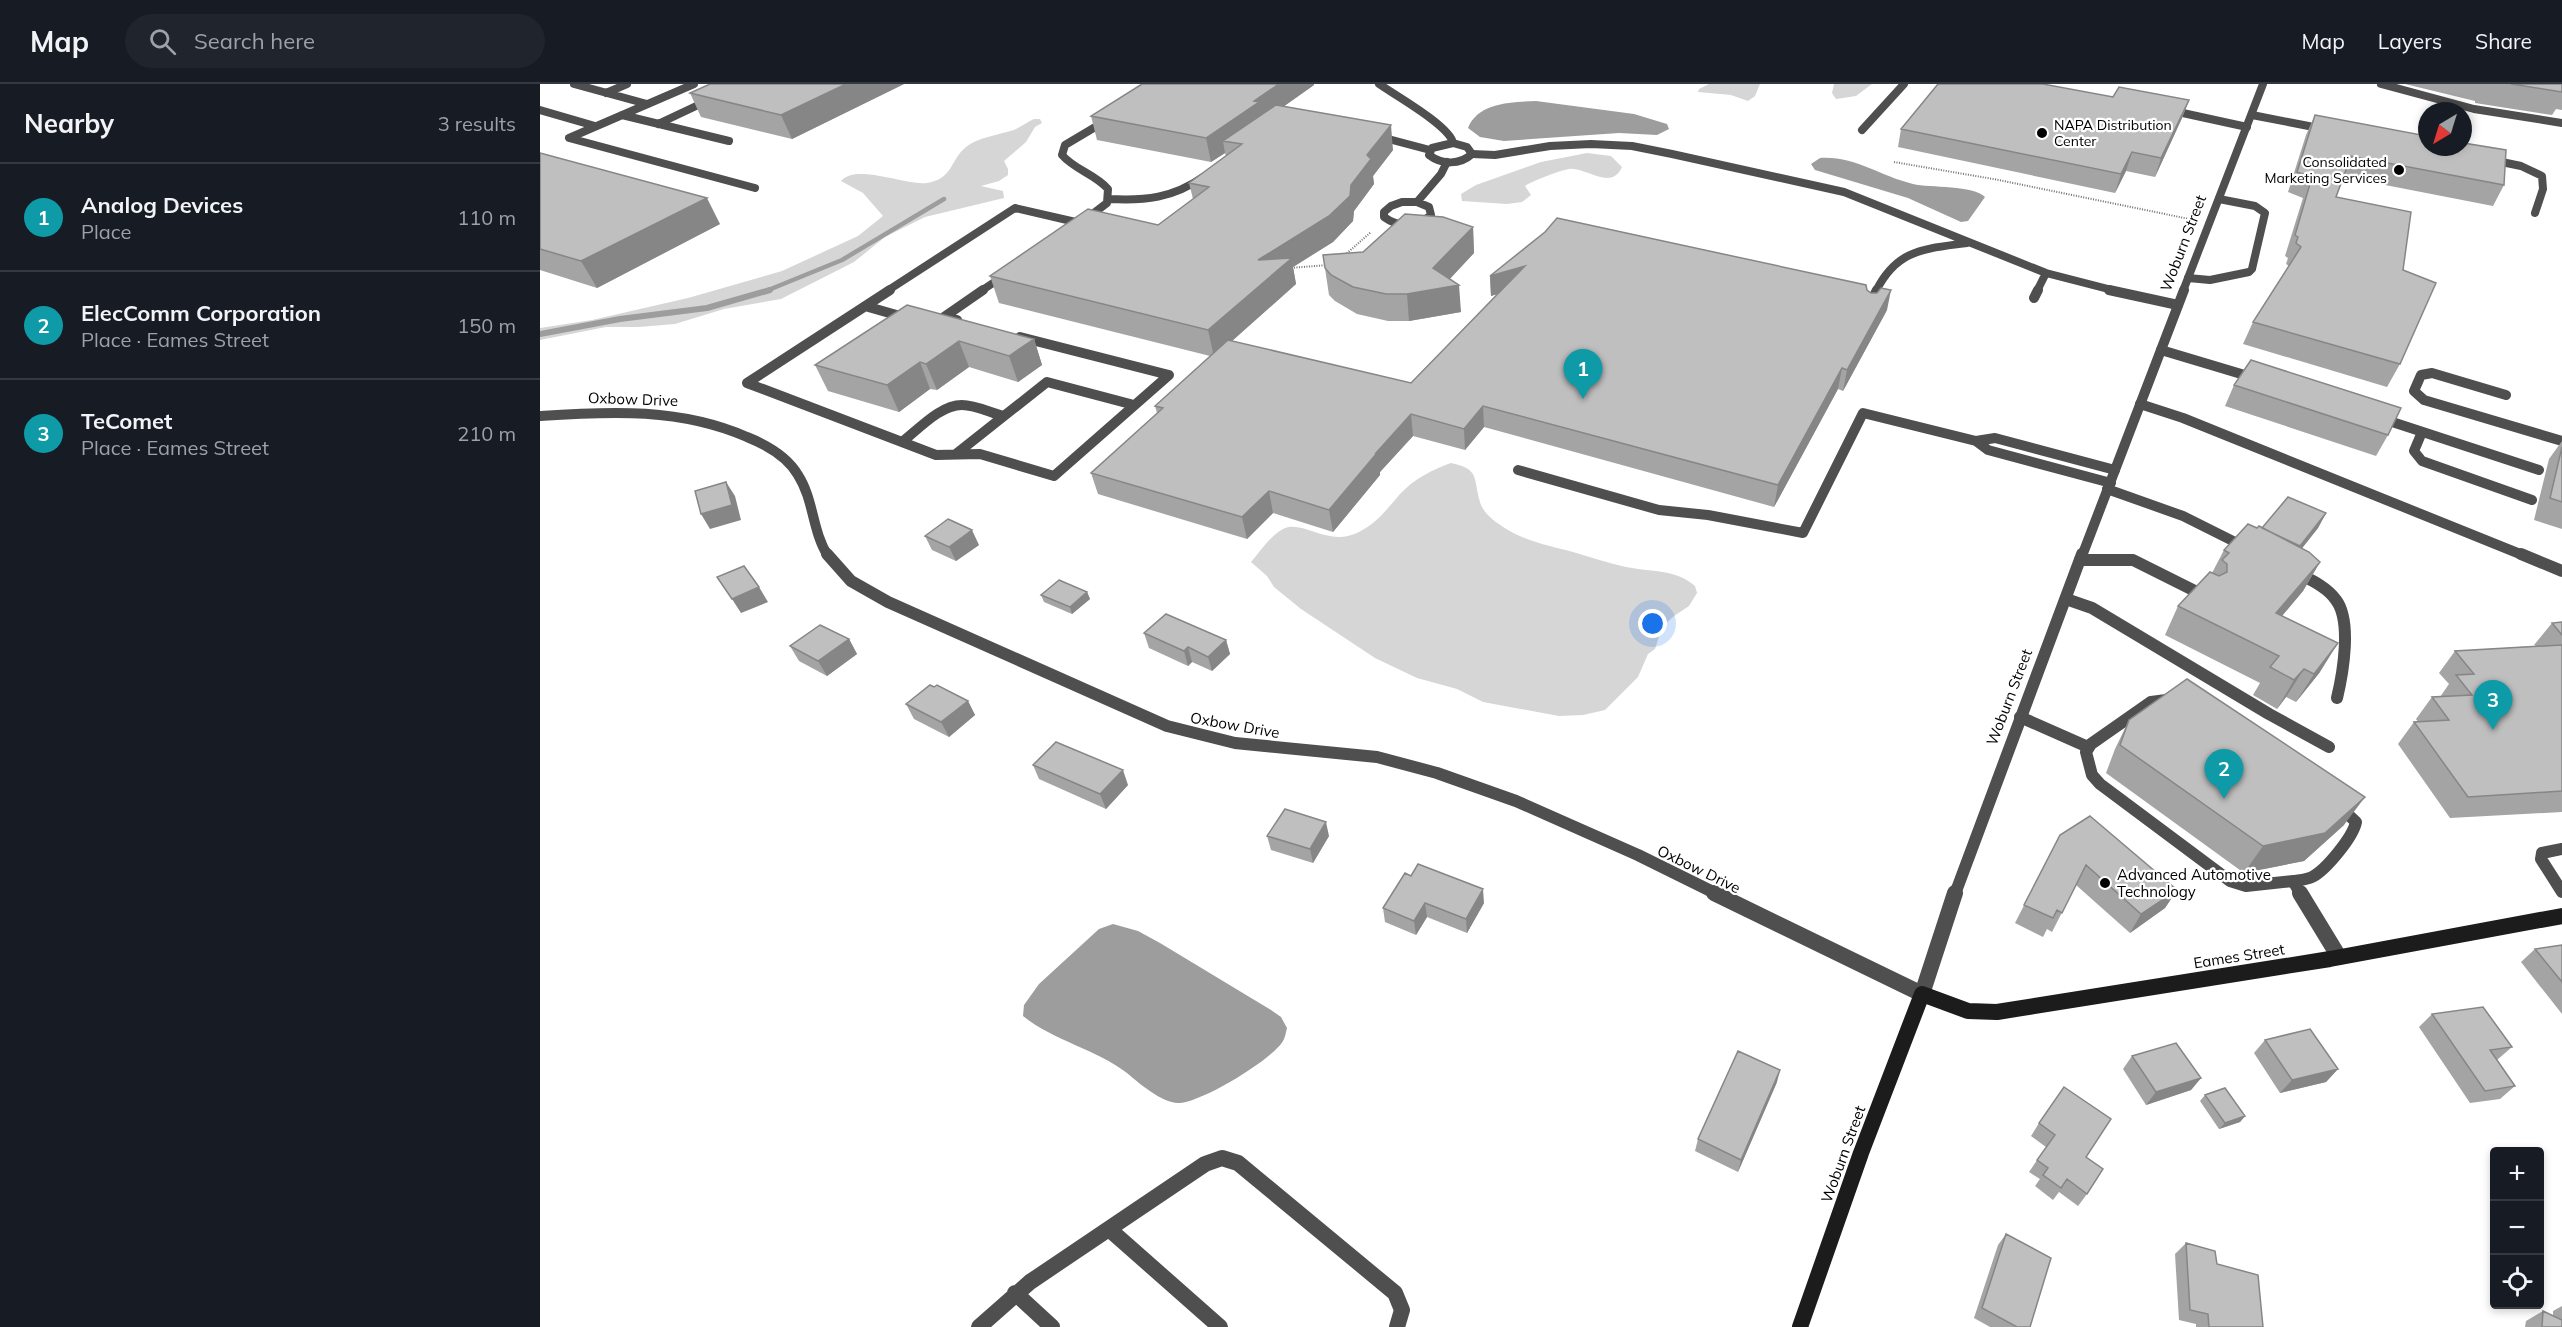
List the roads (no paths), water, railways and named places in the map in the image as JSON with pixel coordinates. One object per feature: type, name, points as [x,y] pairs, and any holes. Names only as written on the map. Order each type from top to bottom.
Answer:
[{"type":"main road","name":"Eames Street","points":[[1922,994],[1968,1011],[1997,1012],[2339,957],[2562,916]]},
{"type":"main road","name":"Woburn Street","points":[[1800,1327],[1861,1153],[1922,994]]},
{"type":"street","points":[[574,84],[648,104]]},
{"type":"street","points":[[588,88],[599,84]]},
{"type":"street","points":[[606,93],[627,84]]},
{"type":"street","points":[[694,84],[569,138],[755,188]]},
{"type":"street","points":[[1379,84],[1441,127],[1452,138],[1453,143]]},
{"type":"street","points":[[1862,130],[1904,84]]},
{"type":"street","name":"Woburn Street","points":[[1922,994],[1957,887],[2020,717],[2263,84]]},
{"type":"street","points":[[2381,84],[2474,109],[2562,123]]},
{"type":"street","points":[[658,124],[723,94]]},
{"type":"street","points":[[2156,107],[2247,127]]},
{"type":"street","points":[[540,110],[595,126]]},
{"type":"street","points":[[622,115],[729,141]]},
{"type":"street","points":[[2252,115],[2331,130]]},
{"type":"street","points":[[1070,230],[1104,207],[1109,199],[1108,189],[1104,182],[1067,162],[1062,155],[1065,145],[1111,117]]},
{"type":"street","points":[[1093,128],[1110,132]]},
{"type":"street","points":[[1370,135],[1430,150],[1440,145],[1453,143],[1467,147],[1472,154]]},
{"type":"street","points":[[1430,150],[1431,157],[1447,162],[1466,160],[1472,154],[1495,155],[1581,144],[1622,145],[1652,149],[1844,192],[2046,273],[2100,288],[2178,305]]},
{"type":"street","points":[[2478,158],[2519,166],[2542,177],[2544,182],[2535,213]]},
{"type":"street","points":[[1417,202],[1429,207],[1432,211],[1430,218],[1404,225],[1392,223],[1384,217],[1384,212],[1391,206],[1402,202],[1417,202],[1441,174],[1447,162]]},
{"type":"street","points":[[1109,199],[1142,201],[1167,198],[1210,172]]},
{"type":"street","points":[[2188,278],[2216,280],[2247,272],[2252,268],[2265,213],[2255,206],[2219,199]]},
{"type":"street","points":[[1007,333],[1169,375],[1054,476],[980,454],[936,455],[747,383],[1015,208],[1080,223]]},
{"type":"street","points":[[1869,307],[1887,271],[1901,259],[1924,249],[1968,243]]},
{"type":"street","points":[[964,322],[939,318],[1013,270]]},
{"type":"street","points":[[2034,298],[2046,273]]},
{"type":"street","points":[[865,306],[914,320]]},
{"type":"street","points":[[2161,350],[2264,381]]},
{"type":"street","points":[[2506,395],[2432,374],[2421,375],[2414,391],[2428,401],[2562,441]]},
{"type":"street","points":[[956,454],[1047,382],[1134,405]]},
{"type":"street","points":[[2140,404],[2183,418],[2562,571]]},
{"type":"street","points":[[902,442],[952,406],[967,406],[1004,416]]},
{"type":"street","name":"Oxbow Drive","points":[[540,416],[586,412],[654,412],[697,418],[729,428],[761,443],[786,460],[802,482],[821,545],[831,563],[861,588],[888,602],[1167,726],[1235,743],[1377,757],[1437,773],[1516,801],[1638,855],[1922,994]]},
{"type":"street","points":[[1518,470],[1659,510],[1708,515],[1803,533],[1863,413],[1976,441],[1995,438],[2115,470]]},
{"type":"street","points":[[2366,414],[2539,470]]},
{"type":"street","points":[[2422,432],[2414,451],[2416,456],[2426,464],[2532,500]]},
{"type":"street","points":[[1976,441],[1988,450],[2109,486],[2183,516],[2257,553]]},
{"type":"street","points":[[2080,560],[2133,560],[2205,596]]},
{"type":"street","points":[[2287,568],[2320,586],[2338,603],[2343,612],[2342,682],[2337,698]]},
{"type":"street","points":[[2066,599],[2092,608],[2269,714],[2329,747]]},
{"type":"street","points":[[2188,704],[2175,699],[2154,701],[2088,747],[2087,757],[2096,780],[2230,881],[2246,886],[2293,881],[2315,875],[2356,830],[2353,817],[2325,796]]},
{"type":"street","points":[[2020,717],[2088,747]]},
{"type":"street","points":[[2562,849],[2547,850],[2542,853],[2541,859],[2562,892]]},
{"type":"street","points":[[2293,881],[2339,957]]},
{"type":"street","points":[[979,1327],[1015,1293],[1209,1161],[1218,1158],[1230,1159],[1395,1293],[1401,1301],[1402,1311],[1397,1327]]},
{"type":"street","points":[[1109,1229],[1220,1327]]},
{"type":"street","points":[[1015,1293],[1052,1327]]},
{"type":"waterway","points":[[766,291],[842,260],[944,199]]},
{"type":"waterway","points":[[540,334],[620,319],[707,308],[770,290]]},
{"type":"place","name":"NAPA Distribution Center","points":[[2042,133]]},
{"type":"place","name":"Consolidated Marketing Services","points":[[2399,170]]},
{"type":"place","name":"Analog Devices","points":[[1583,399]]},
{"type":"place","name":"TeComet","points":[[2493,730]]},
{"type":"place","name":"ElecComm Corporation","points":[[2224,799]]},
{"type":"place","name":"Advanced Automotive Technology","points":[[2105,883]]}]
